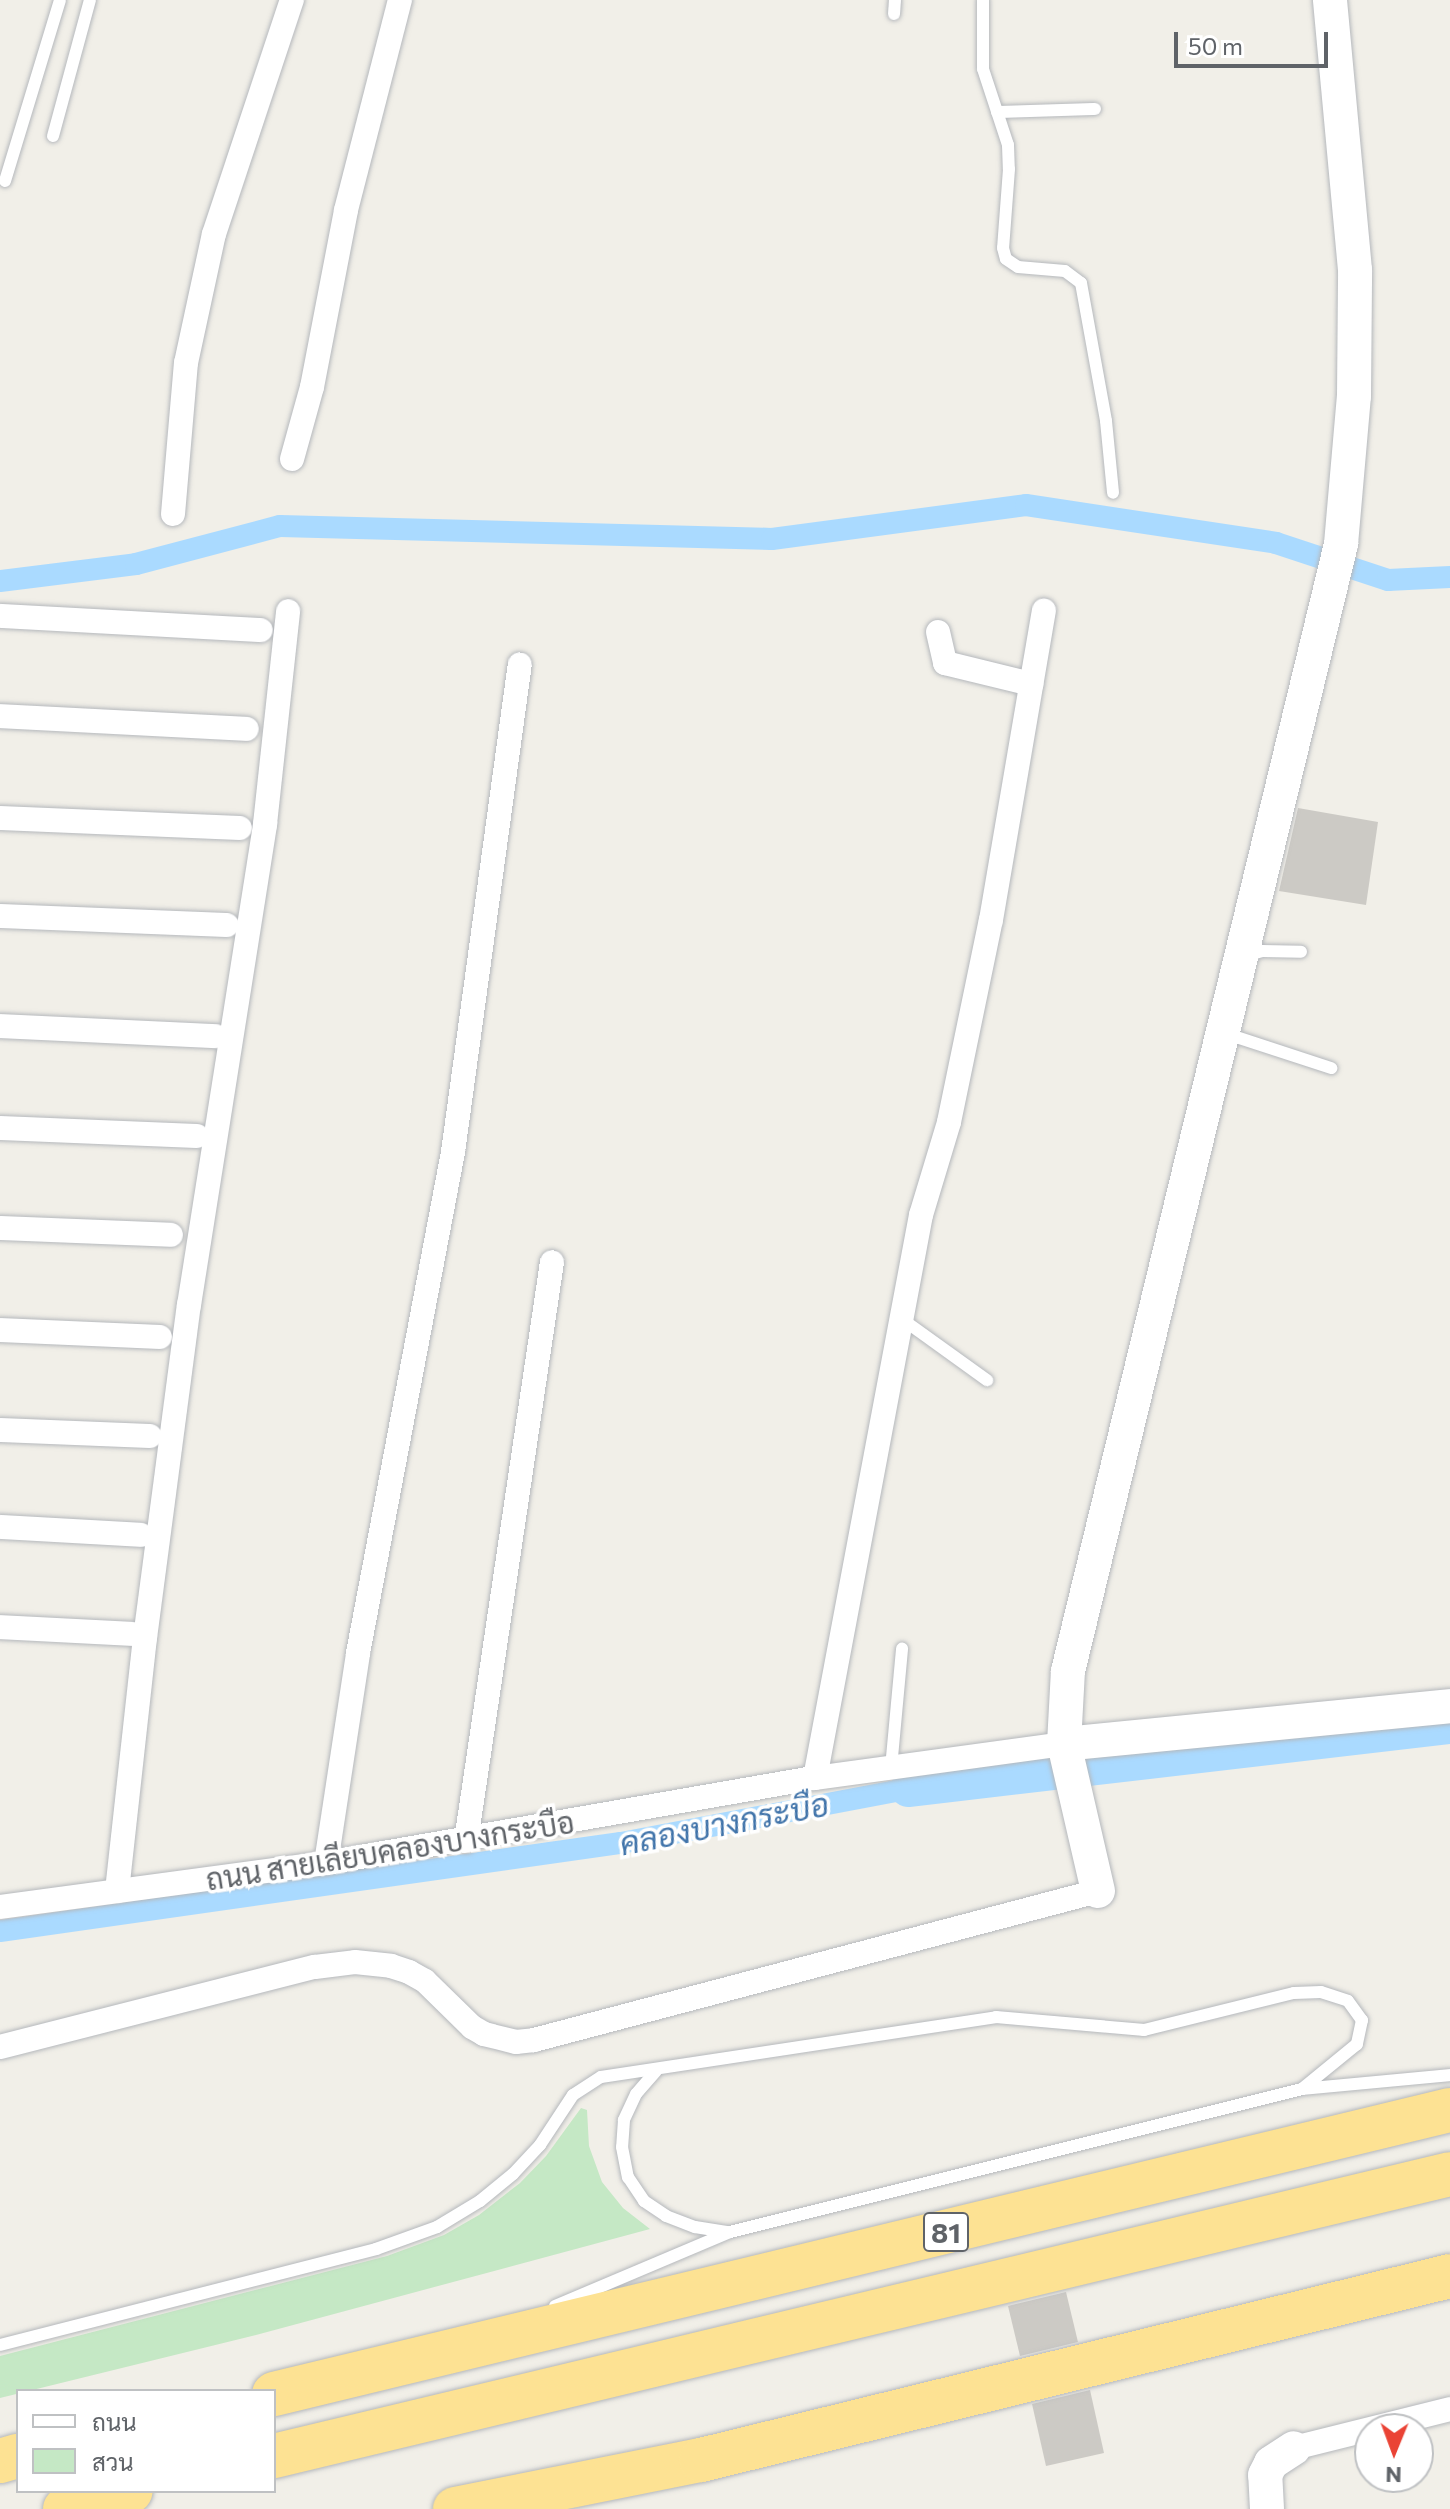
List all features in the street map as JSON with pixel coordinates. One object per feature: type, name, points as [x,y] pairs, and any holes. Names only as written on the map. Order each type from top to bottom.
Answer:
[{"type":"highway","name":"81","points":[[276,2394],[1450,2110]]},
{"type":"highway","name":"81","points":[[276,2456],[1450,2174]]},
{"type":"highway","points":[[455,2509],[701,2460],[1450,2276]]},
{"type":"highway","points":[[65,2509],[124,2493]]},
{"type":"street","points":[[173,514],[186,363],[211,248],[292,0]]},
{"type":"street","points":[[292,459],[312,387],[346,210],[400,0]]},
{"type":"street","points":[[0,2047],[315,1967],[355,1962],[391,1966],[409,1972],[484,2034],[516,2042],[534,2040],[1098,1891],[1064,1744],[1068,1671],[1341,544],[1354,396],[1355,270],[1330,0]]},
{"type":"street","points":[[117,1891],[145,1638],[189,1305],[265,824],[288,611]]},
{"type":"street","points":[[815,1778],[921,1215],[952,1108],[991,920],[1044,611]]},
{"type":"street","points":[[0,616],[261,630]]},
{"type":"street","points":[[938,632],[945,663],[1031,684]]},
{"type":"street","points":[[326,1863],[358,1653],[453,1152],[520,665]]},
{"type":"street","points":[[0,716],[247,729]]},
{"type":"street","points":[[0,818],[240,828]]},
{"type":"street","points":[[0,916],[227,925]]},
{"type":"street","points":[[0,1026],[216,1036]]},
{"type":"street","points":[[0,1128],[197,1136]]},
{"type":"street","points":[[0,1228],[171,1235]]},
{"type":"street","points":[[466,1841],[552,1262]]},
{"type":"street","points":[[0,1330],[160,1337]]},
{"type":"street","points":[[0,1430],[150,1436]]},
{"type":"street","points":[[0,1527],[141,1535]]},
{"type":"street","points":[[0,1627],[132,1634]]},
{"type":"street","points":[[1064,1744],[1450,1706]]},
{"type":"street","name":"ถนน สายเลียบคลองบางกระบือ","points":[[0,1907],[326,1863],[815,1778],[1064,1744]]},
{"type":"street","points":[[1267,2509],[1265,2475],[1271,2463],[1294,2448],[1450,2409]]},
{"type":"lane","points":[[5,181],[60,0]]},
{"type":"lane","points":[[53,136],[90,0]]},
{"type":"lane","points":[[894,14],[895,0]]},
{"type":"lane","points":[[983,0],[983,69],[1008,145],[1009,169],[1003,225],[1006,259],[1018,267],[1065,271],[1081,283],[1106,421],[1113,493]]},
{"type":"lane","points":[[997,112],[1095,109]]},
{"type":"lane","points":[[1239,957],[1262,951],[1301,952]]},
{"type":"lane","points":[[1221,1032],[1331,1068]]},
{"type":"lane","points":[[902,1319],[987,1380]]},
{"type":"lane","points":[[891,1768],[902,1649]]},
{"type":"lane","points":[[0,2345],[415,2236],[458,2216],[506,2181],[540,2145],[580,2088],[601,2077],[996,2017],[1144,2030],[1294,1993],[1321,1992],[1340,1997],[1359,2012],[1361,2036],[1345,2057],[1302,2089]]},
{"type":"lane","points":[[656,2071],[636,2094],[624,2120],[622,2147],[628,2177],[644,2201],[666,2216],[695,2227],[730,2232]]},
{"type":"lane","points":[[543,2311],[730,2232],[1302,2089],[1450,2075]]},
{"type":"lane","points":[[443,2353],[529,2317]]},
{"type":"green space","points":[[581,2108],[587,2110],[589,2146],[602,2182],[623,2208],[650,2229],[256,2335],[37,2389],[16,2389],[16,2394],[0,2398],[0,2356],[387,2256],[444,2235],[479,2215],[520,2183],[546,2156]]},
{"type":"building","points":[[1298,808],[1378,822],[1366,905],[1279,891]]},
{"type":"building","points":[[1066,2292],[1078,2342],[1020,2356],[1008,2306]]},
{"type":"building","points":[[1090,2390],[1104,2453],[1046,2466],[1032,2404]]},
{"type":"waterway","points":[[0,581],[136,564],[280,526],[772,539],[1026,505],[1276,543],[1388,580],[1450,577]]},
{"type":"waterway","name":"คลองบางกระบือ","points":[[908,1789],[1450,1726]]},
{"type":"waterway","name":"คลองบางกระบือ","points":[[0,1931],[621,1843],[908,1789]]}]
